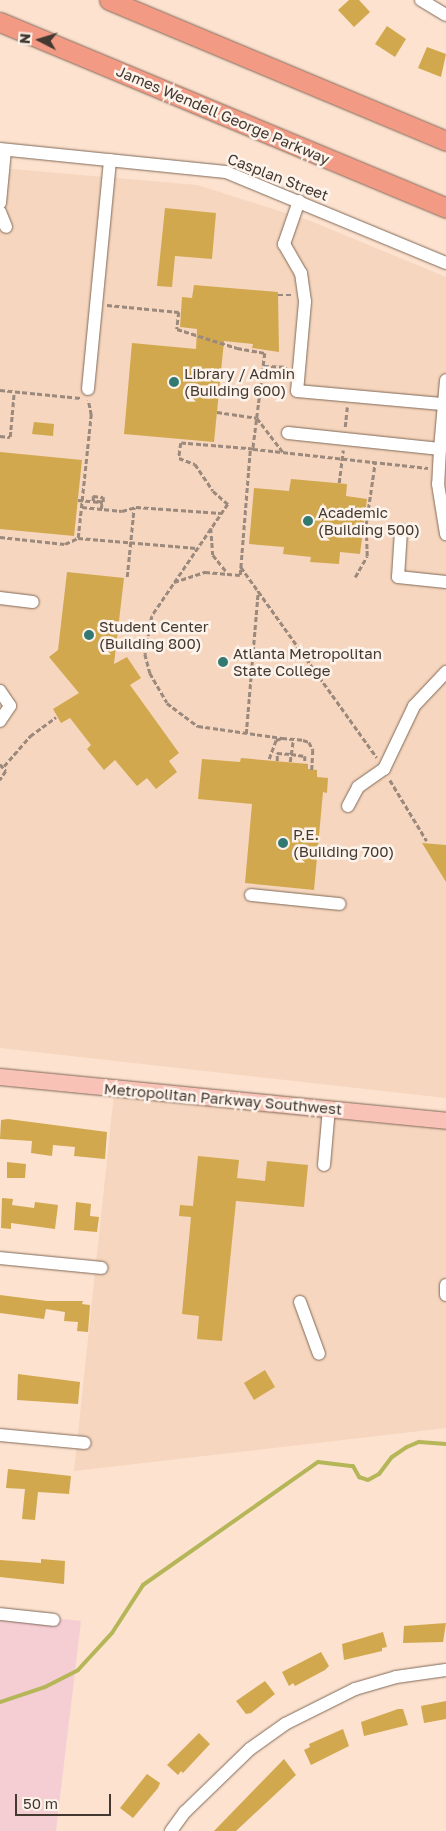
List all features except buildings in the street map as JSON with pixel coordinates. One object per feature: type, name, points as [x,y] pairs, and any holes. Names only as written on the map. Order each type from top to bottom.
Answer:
[{"type":"highway","points":[[109,0],[446,141]]},
{"type":"highway","name":"James Wendell George Parkway","points":[[0,22],[446,208]]},
{"type":"main road","name":"Metropolitan Parkway Southwest","points":[[0,1077],[446,1121]]},
{"type":"street","points":[[421,0],[446,15]]},
{"type":"street","points":[[0,203],[3,150]]},
{"type":"street","name":"Casplan Street","points":[[3,150],[226,172],[446,263]]},
{"type":"street","points":[[88,389],[110,160]]},
{"type":"street","points":[[298,201],[284,244],[301,273],[305,302],[297,390],[444,404]]},
{"type":"street","points":[[0,212],[6,227]]},
{"type":"street","points":[[446,380],[438,484],[446,534]]},
{"type":"street","points":[[288,433],[440,449]]},
{"type":"street","points":[[401,532],[398,577],[446,582]]},
{"type":"street","points":[[0,598],[33,602]]},
{"type":"street","points":[[348,806],[358,787],[384,769],[414,706],[446,672]]},
{"type":"street","points":[[0,691],[10,706],[0,722]]},
{"type":"street","points":[[251,894],[340,904]]},
{"type":"street","points":[[324,1165],[329,1108]]},
{"type":"street","points":[[0,1258],[102,1268]]},
{"type":"street","points":[[446,1285],[446,1295]]},
{"type":"street","points":[[300,1302],[319,1354]]},
{"type":"street","points":[[0,1435],[84,1443]]},
{"type":"street","points":[[0,1614],[54,1620]]},
{"type":"street","points":[[171,1831],[185,1812],[250,1749],[284,1724],[355,1689],[396,1677],[446,1670]]},
{"type":"path","points":[[278,295],[293,295],[292,304]]},
{"type":"path","points":[[95,304],[179,312],[177,329],[238,348],[265,353],[252,450],[240,575],[206,572],[174,583]]},
{"type":"path","points":[[264,366],[287,367],[288,358]]},
{"type":"path","points":[[0,390],[88,399],[90,415],[78,538]]},
{"type":"path","points":[[0,436],[10,437],[14,392]]},
{"type":"path","points":[[217,412],[257,418],[283,452]]},
{"type":"path","points":[[346,412],[346,421]]},
{"type":"path","points":[[312,770],[313,750],[309,742],[198,726],[167,703],[156,687],[146,654],[147,634],[152,616],[228,504],[213,492],[195,464],[179,458],[181,443],[431,468]]},
{"type":"path","points":[[355,577],[367,556],[366,524],[375,462]]},
{"type":"path","points":[[78,500],[94,502],[103,502],[103,497],[93,496],[93,501],[102,502],[101,509]]},
{"type":"path","points":[[82,507],[122,511],[134,507],[221,513]]},
{"type":"path","points":[[127,578],[134,507]]},
{"type":"path","points":[[211,528],[213,555],[228,574]]},
{"type":"path","points":[[0,537],[65,544],[78,538],[197,548]]},
{"type":"path","points":[[241,567],[384,769],[427,841]]},
{"type":"path","points":[[246,734],[258,591]]},
{"type":"path","points":[[4,766],[30,736],[56,717]]},
{"type":"path","points":[[268,759],[271,748],[282,738]]},
{"type":"path","points":[[290,762],[292,740]]},
{"type":"path","points":[[277,761],[277,753],[291,754],[305,756],[305,764]]},
{"type":"path","points":[[0,764],[4,766],[6,773],[0,780]]},
{"type":"shaded area","name":"Atlanta Metropolitan State College","points":[[0,168],[197,185],[308,220],[446,277],[446,1098],[0,1048]]},
{"type":"shaded area","points":[[115,1084],[446,1122],[446,1428],[74,1471]]},
{"type":"shaded area","points":[[0,1612],[81,1621],[56,1831],[0,1831]]},
{"type":"waterway","points":[[0,1702],[45,1687],[78,1670],[112,1633],[143,1585],[318,1462],[353,1466],[359,1477],[368,1480],[379,1474],[392,1457],[407,1447],[419,1442],[446,1444]]},
{"type":"place","name":"Library / Admin (Building 600)","points":[[174,382]]},
{"type":"place","name":"Academic (Building 500)","points":[[308,521]]},
{"type":"place","name":"Student Center (Building 800)","points":[[89,635]]},
{"type":"place","name":"Atlanta Metropolitan State College","points":[[223,662]]},
{"type":"place","name":"P.E. (Building 700)","points":[[283,843]]}]
